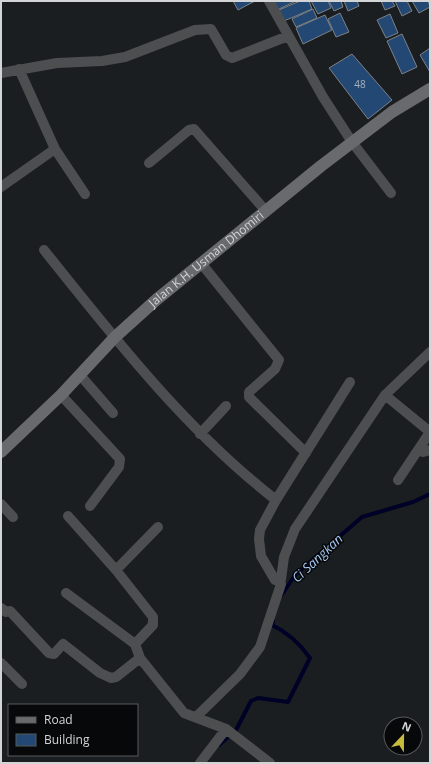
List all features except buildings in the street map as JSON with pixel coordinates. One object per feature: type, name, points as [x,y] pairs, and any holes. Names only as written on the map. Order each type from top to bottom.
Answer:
[{"type":"main road","name":"Jalan K.H. Usman Dhomiri","points":[[1,452],[61,395],[115,338],[156,300],[265,210],[352,142],[392,112],[430,89]]},
{"type":"street","points":[[269,1],[323,97],[352,142],[391,193]]},
{"type":"street","points":[[1,73],[57,63],[102,61],[125,57],[195,30],[211,30],[226,55],[232,58],[288,36]]},
{"type":"street","points":[[19,69],[55,149],[85,194]]},
{"type":"street","points":[[149,163],[189,130],[194,129],[265,210]]},
{"type":"street","points":[[1,187],[55,149]]},
{"type":"street","points":[[44,250],[115,338],[200,434],[243,474],[276,500]]},
{"type":"street","points":[[201,263],[279,360],[275,369],[249,392],[249,397],[306,453]]},
{"type":"street","points":[[196,718],[240,674],[260,647],[279,581],[284,557],[295,529],[385,396],[430,352]]},
{"type":"street","points":[[80,375],[113,413]]},
{"type":"street","points":[[279,581],[261,556],[259,539],[260,530],[276,500],[350,382]]},
{"type":"street","points":[[61,395],[120,459],[119,467],[90,506]]},
{"type":"street","points":[[385,396],[430,432],[398,480]]},
{"type":"street","points":[[200,434],[226,406]]},
{"type":"street","points":[[419,449],[423,452],[430,450]]},
{"type":"street","points":[[1,504],[13,517]]},
{"type":"street","points":[[68,516],[116,570],[154,619],[154,625],[135,644]]},
{"type":"street","points":[[116,570],[158,527]]},
{"type":"street","points":[[66,593],[135,644],[140,658],[184,713],[231,733],[270,763]]},
{"type":"street","points":[[4,610],[10,611],[18,618],[49,653],[54,654],[63,644],[106,676],[116,677],[140,658]]},
{"type":"street","points":[[1,663],[22,684]]},
{"type":"street","points":[[200,763],[231,733]]},
{"type":"waterway","name":"Ci Sangkan","points":[[281,596],[295,575],[362,517],[413,502],[430,494]]},
{"type":"waterway","name":"Ci Sangkan","points":[[219,745],[236,730],[251,701],[258,698],[288,702],[310,658],[293,639],[272,625],[273,621]]}]
